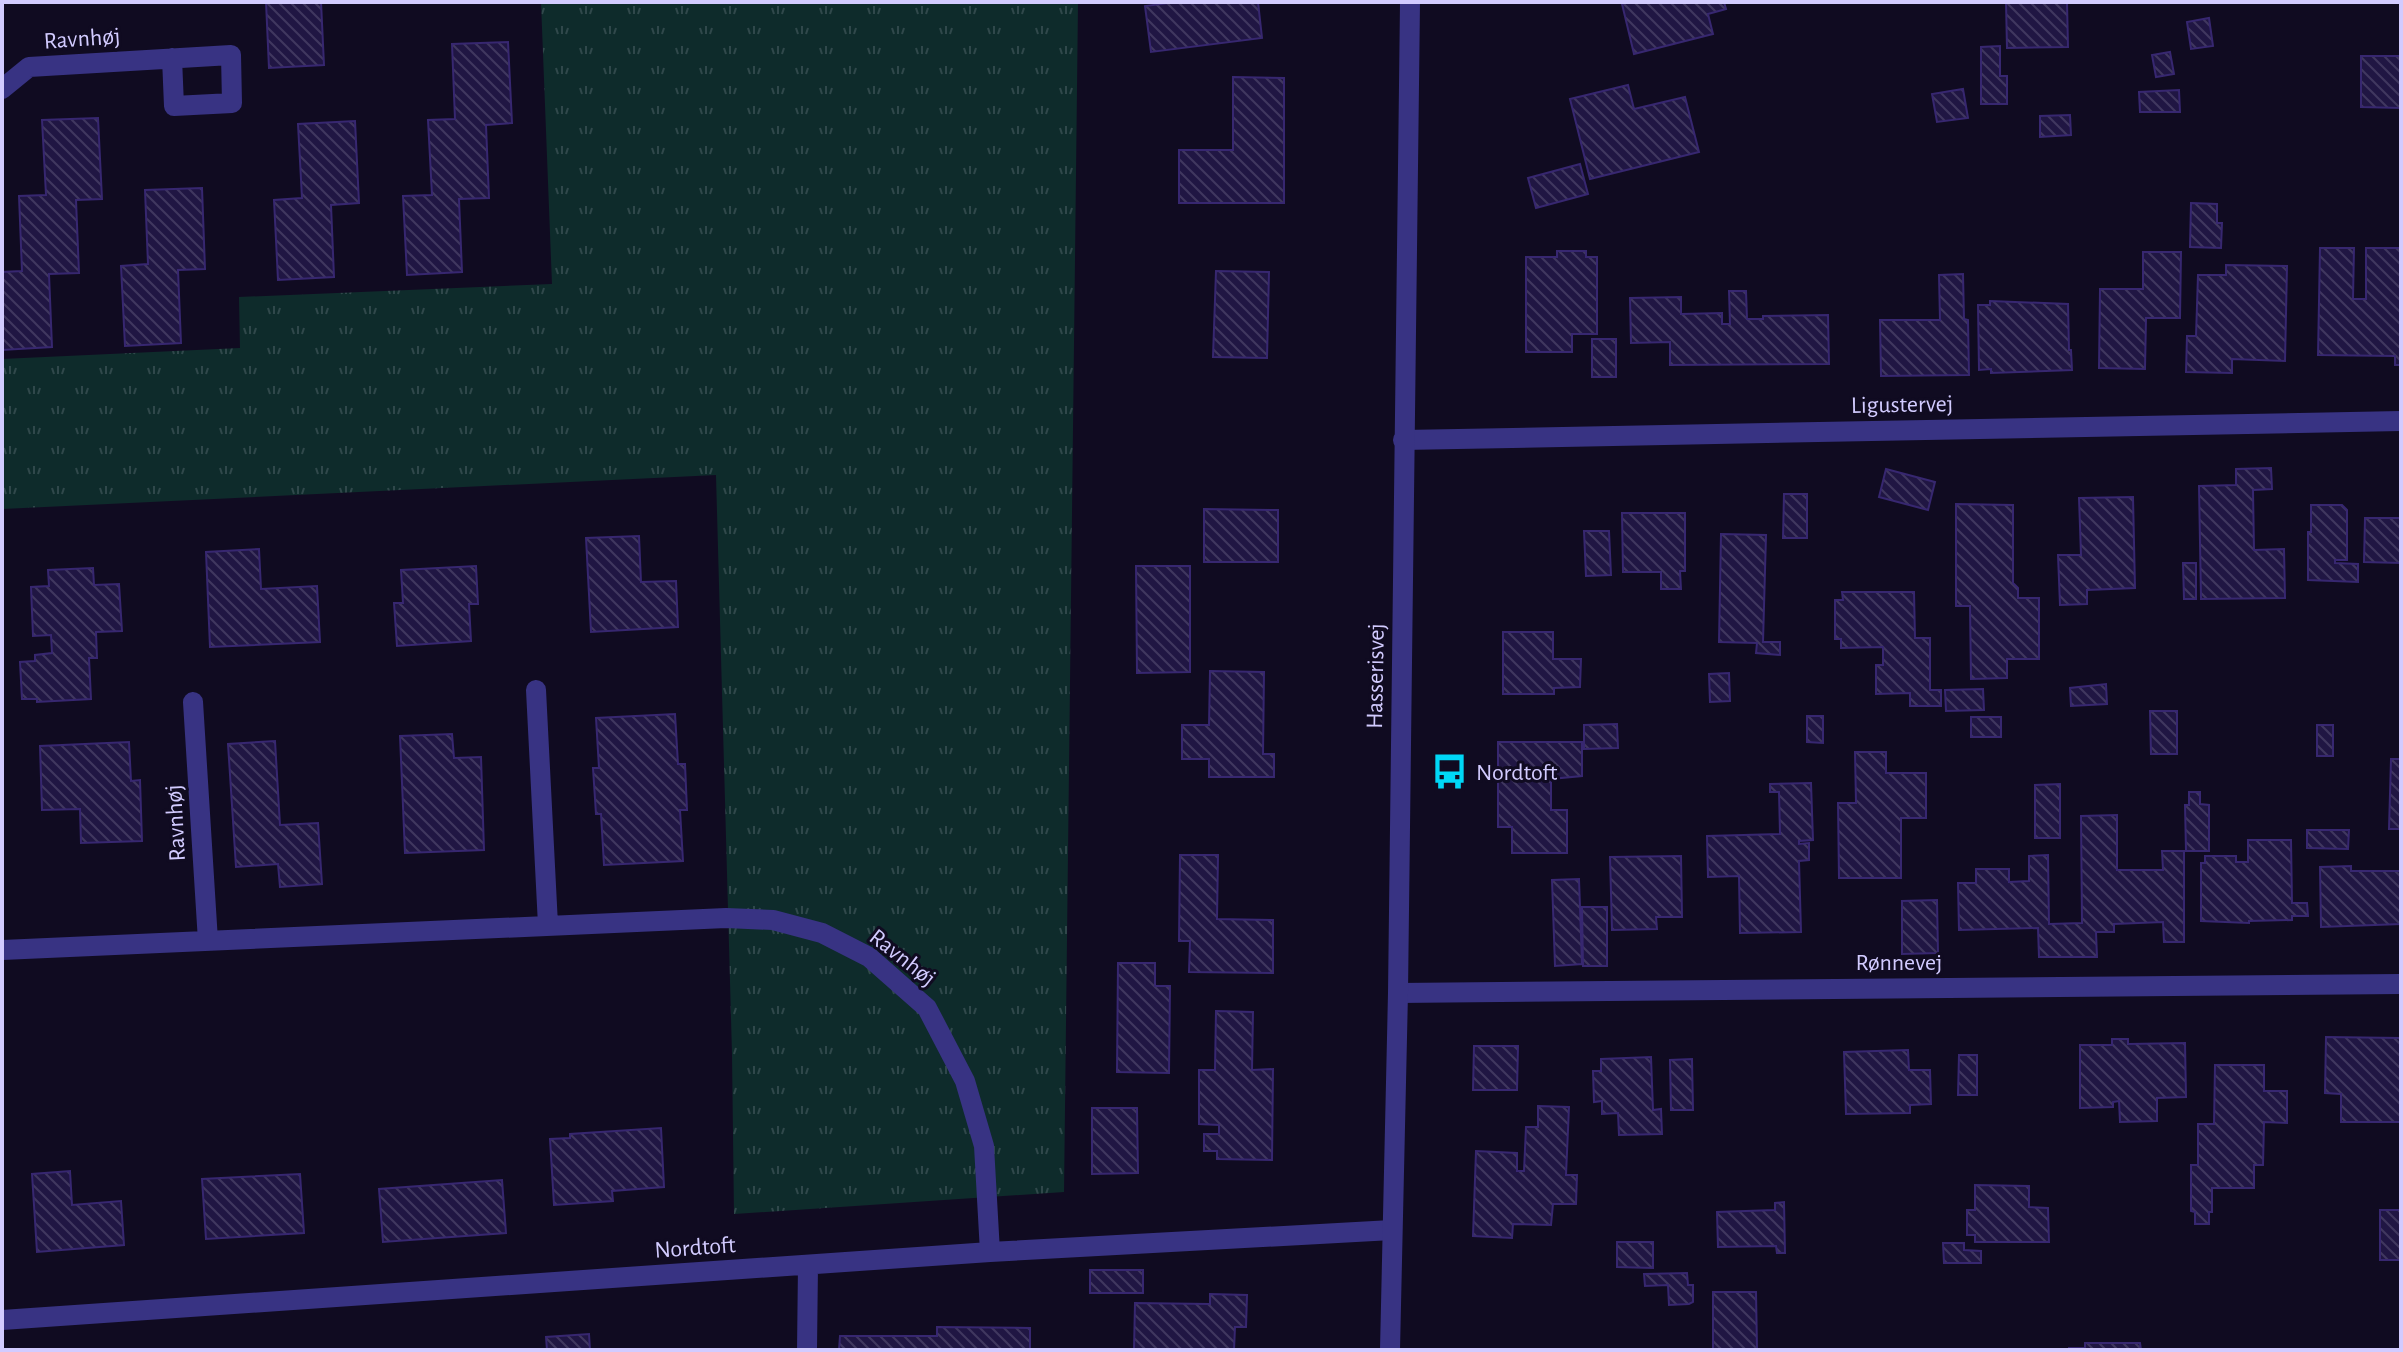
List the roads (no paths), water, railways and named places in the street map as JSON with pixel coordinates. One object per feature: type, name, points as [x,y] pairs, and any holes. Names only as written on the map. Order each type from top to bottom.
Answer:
[{"type":"street","name":"Hasserisvej","points":[[1390,1350],[1398,993],[1410,2]]},
{"type":"street","name":"Ravnhøj","points":[[2,89],[29,67],[172,58]]},
{"type":"street","name":"Ligustervej","points":[[1403,440],[2401,421]]},
{"type":"street","points":[[536,690],[548,925]]},
{"type":"street","name":"Ravnhøj","points":[[193,702],[208,941]]},
{"type":"street","name":"Ravnhøj","points":[[2,950],[726,918],[773,920],[822,933],[869,957],[927,1008],[965,1081],[984,1146],[990,1252]]},
{"type":"street","name":"Rønnevej","points":[[1398,993],[2401,984]]},
{"type":"street","name":"Nordtoft","points":[[2,1320],[990,1252],[1392,1230]]},
{"type":"street","points":[[807,1350],[808,1265]]},
{"type":"place","name":"Nordtoft","points":[[1450,772]]}]
